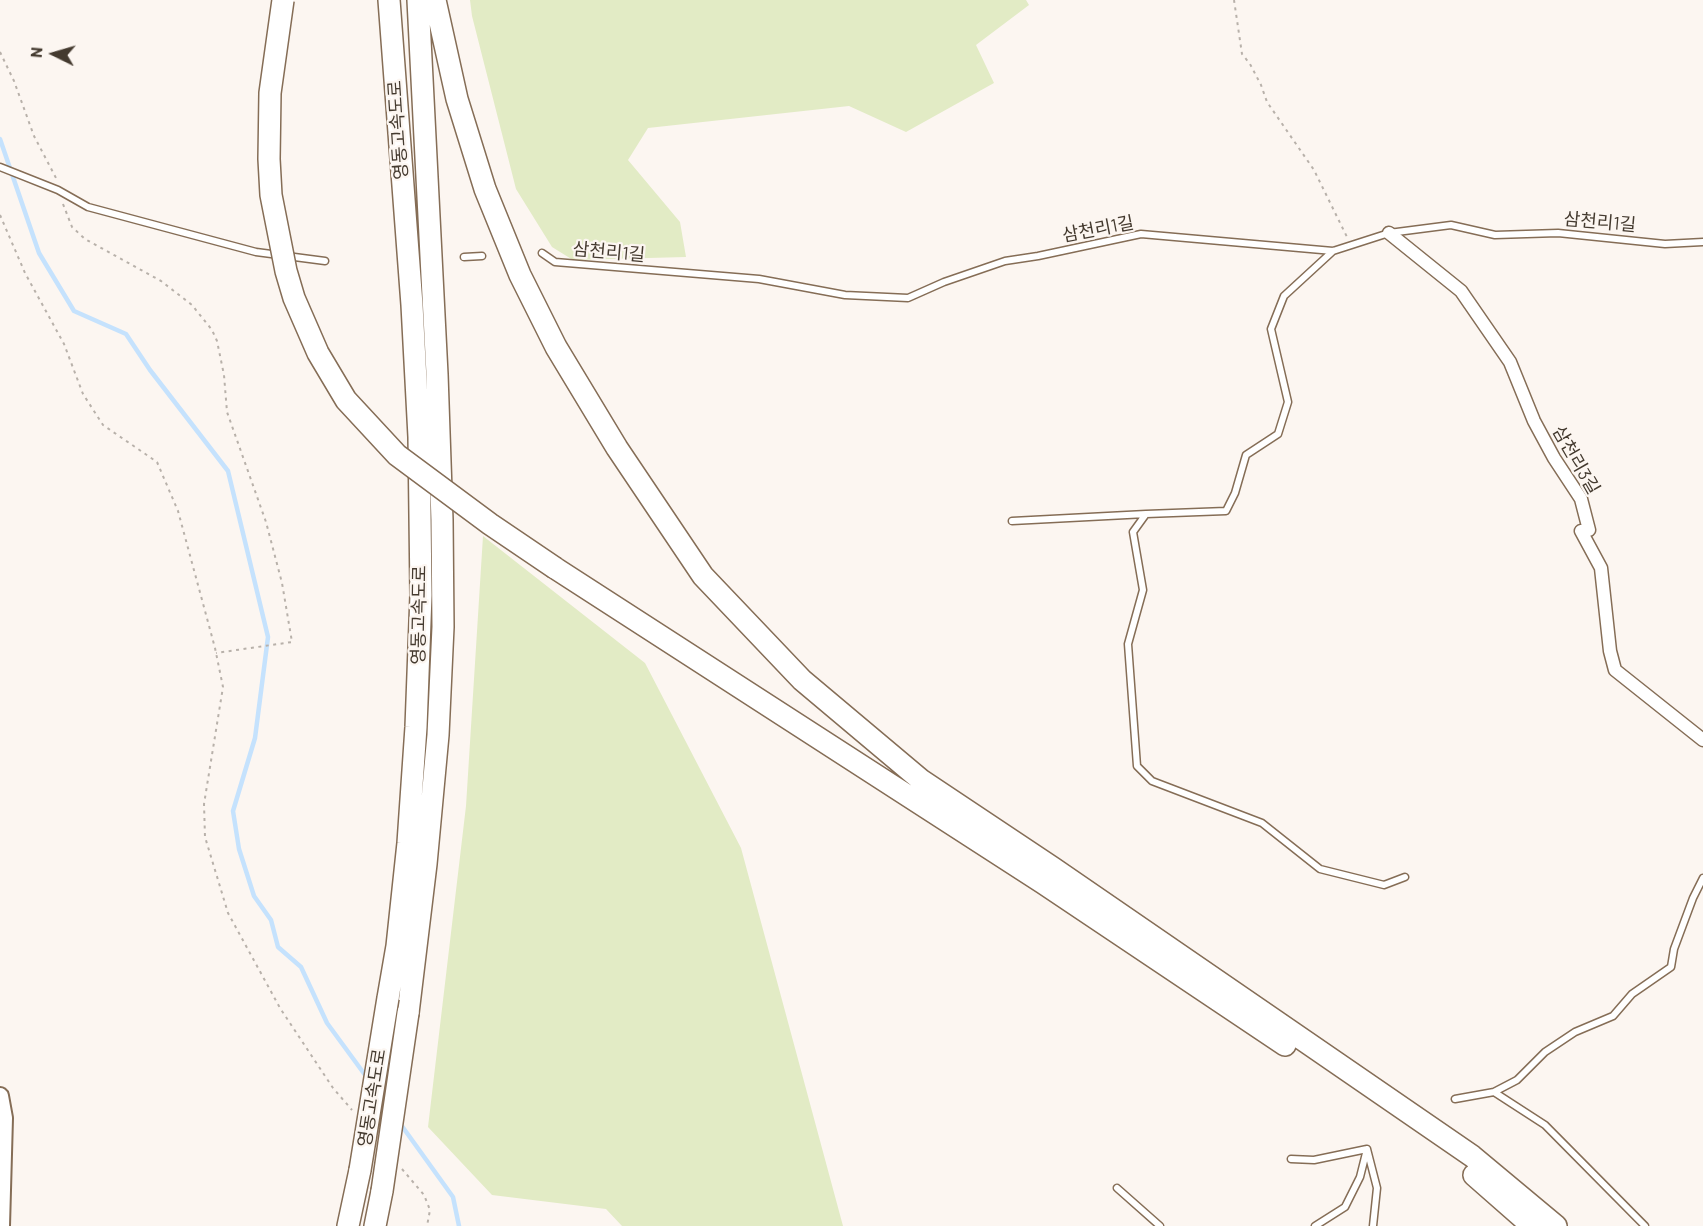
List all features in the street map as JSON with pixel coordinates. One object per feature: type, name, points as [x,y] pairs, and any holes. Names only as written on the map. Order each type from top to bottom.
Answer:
[{"type":"highway","points":[[283,0],[270,93],[269,159],[271,195],[288,280],[318,353],[346,400],[396,455],[490,525],[1043,883],[1363,1097],[1470,1172],[1532,1226]]},
{"type":"highway","name":"영동고속도로","points":[[348,1226],[360,1170],[397,946],[408,843],[416,727],[421,594],[413,316],[389,0]]},
{"type":"highway","name":"영동고속도로","points":[[375,1226],[408,1013],[425,875],[438,735],[442,627],[442,520],[437,385],[418,0]]},
{"type":"highway","points":[[435,0],[458,99],[485,189],[520,275],[556,347],[617,448],[703,576],[802,680],[921,780],[1063,874],[1472,1156],[1556,1226]]},
{"type":"street","name":"삼천리3길","points":[[1389,233],[1461,291],[1510,363],[1534,421],[1554,458],[1581,499],[1589,530],[1581,531],[1601,568],[1610,651],[1615,670],[1703,740]]},
{"type":"street","points":[[0,1096],[4,1119],[1,1226]]},
{"type":"lane","points":[[0,167],[58,190],[88,207],[244,249],[325,261]]},
{"type":"lane","name":"삼천리1길","points":[[542,253],[555,262],[759,279],[845,295],[908,298],[944,282],[1005,261],[1141,234],[1333,251],[1389,233],[1450,225],[1495,235],[1558,233],[1665,244],[1703,242]]},
{"type":"lane","points":[[1012,521],[1226,511],[1235,493],[1246,455],[1278,434],[1288,402],[1271,329],[1284,296],[1333,251]]},
{"type":"lane","points":[[464,257],[482,256]]},
{"type":"lane","points":[[1146,514],[1133,532],[1143,590],[1128,644],[1137,766],[1152,781],[1263,823],[1320,869],[1384,885],[1405,877]]},
{"type":"lane","points":[[1455,1099],[1494,1092],[1517,1080],[1545,1052],[1575,1032],[1613,1016],[1632,994],[1671,967],[1674,949],[1703,878]]},
{"type":"lane","points":[[1494,1092],[1545,1125],[1645,1226]]},
{"type":"lane","points":[[1291,1159],[1314,1160],[1367,1149]]},
{"type":"lane","points":[[1315,1226],[1326,1217],[1346,1207],[1360,1178],[1367,1149]]},
{"type":"lane","points":[[1367,1149],[1377,1188],[1373,1226]]},
{"type":"lane","points":[[1117,1188],[1160,1226]]},
{"type":"path","points":[[1234,0],[1242,54],[1261,85],[1267,102],[1314,170],[1352,245]]},
{"type":"path","points":[[0,52],[14,81],[34,136],[56,177],[58,190],[72,227],[85,239],[161,281],[192,305],[212,330],[217,341],[224,375],[227,412],[266,522],[282,583],[292,642],[216,653]]},
{"type":"path","points":[[0,215],[25,273],[64,344],[83,394],[103,425],[157,462],[178,512],[223,687],[204,804],[205,837],[228,913],[280,1008],[333,1088],[356,1115]]},
{"type":"path","points":[[401,1168],[424,1195],[430,1210],[427,1226]]},
{"type":"green space","points":[[470,0],[1026,0],[1029,5],[976,45],[994,83],[906,132],[849,106],[648,128],[628,160],[680,222],[686,257],[573,260],[552,247],[516,189],[472,16]]},
{"type":"green space","points":[[483,536],[645,663],[741,848],[843,1226],[622,1226],[606,1209],[492,1195],[428,1127],[466,806]]},
{"type":"waterway","points":[[0,139],[39,253],[74,311],[126,334],[150,370],[228,471],[268,637],[255,738],[233,811],[239,849],[254,896],[271,920],[278,947],[301,967],[327,1023],[368,1079]]},
{"type":"waterway","points":[[399,1122],[453,1197],[459,1226]]}]
